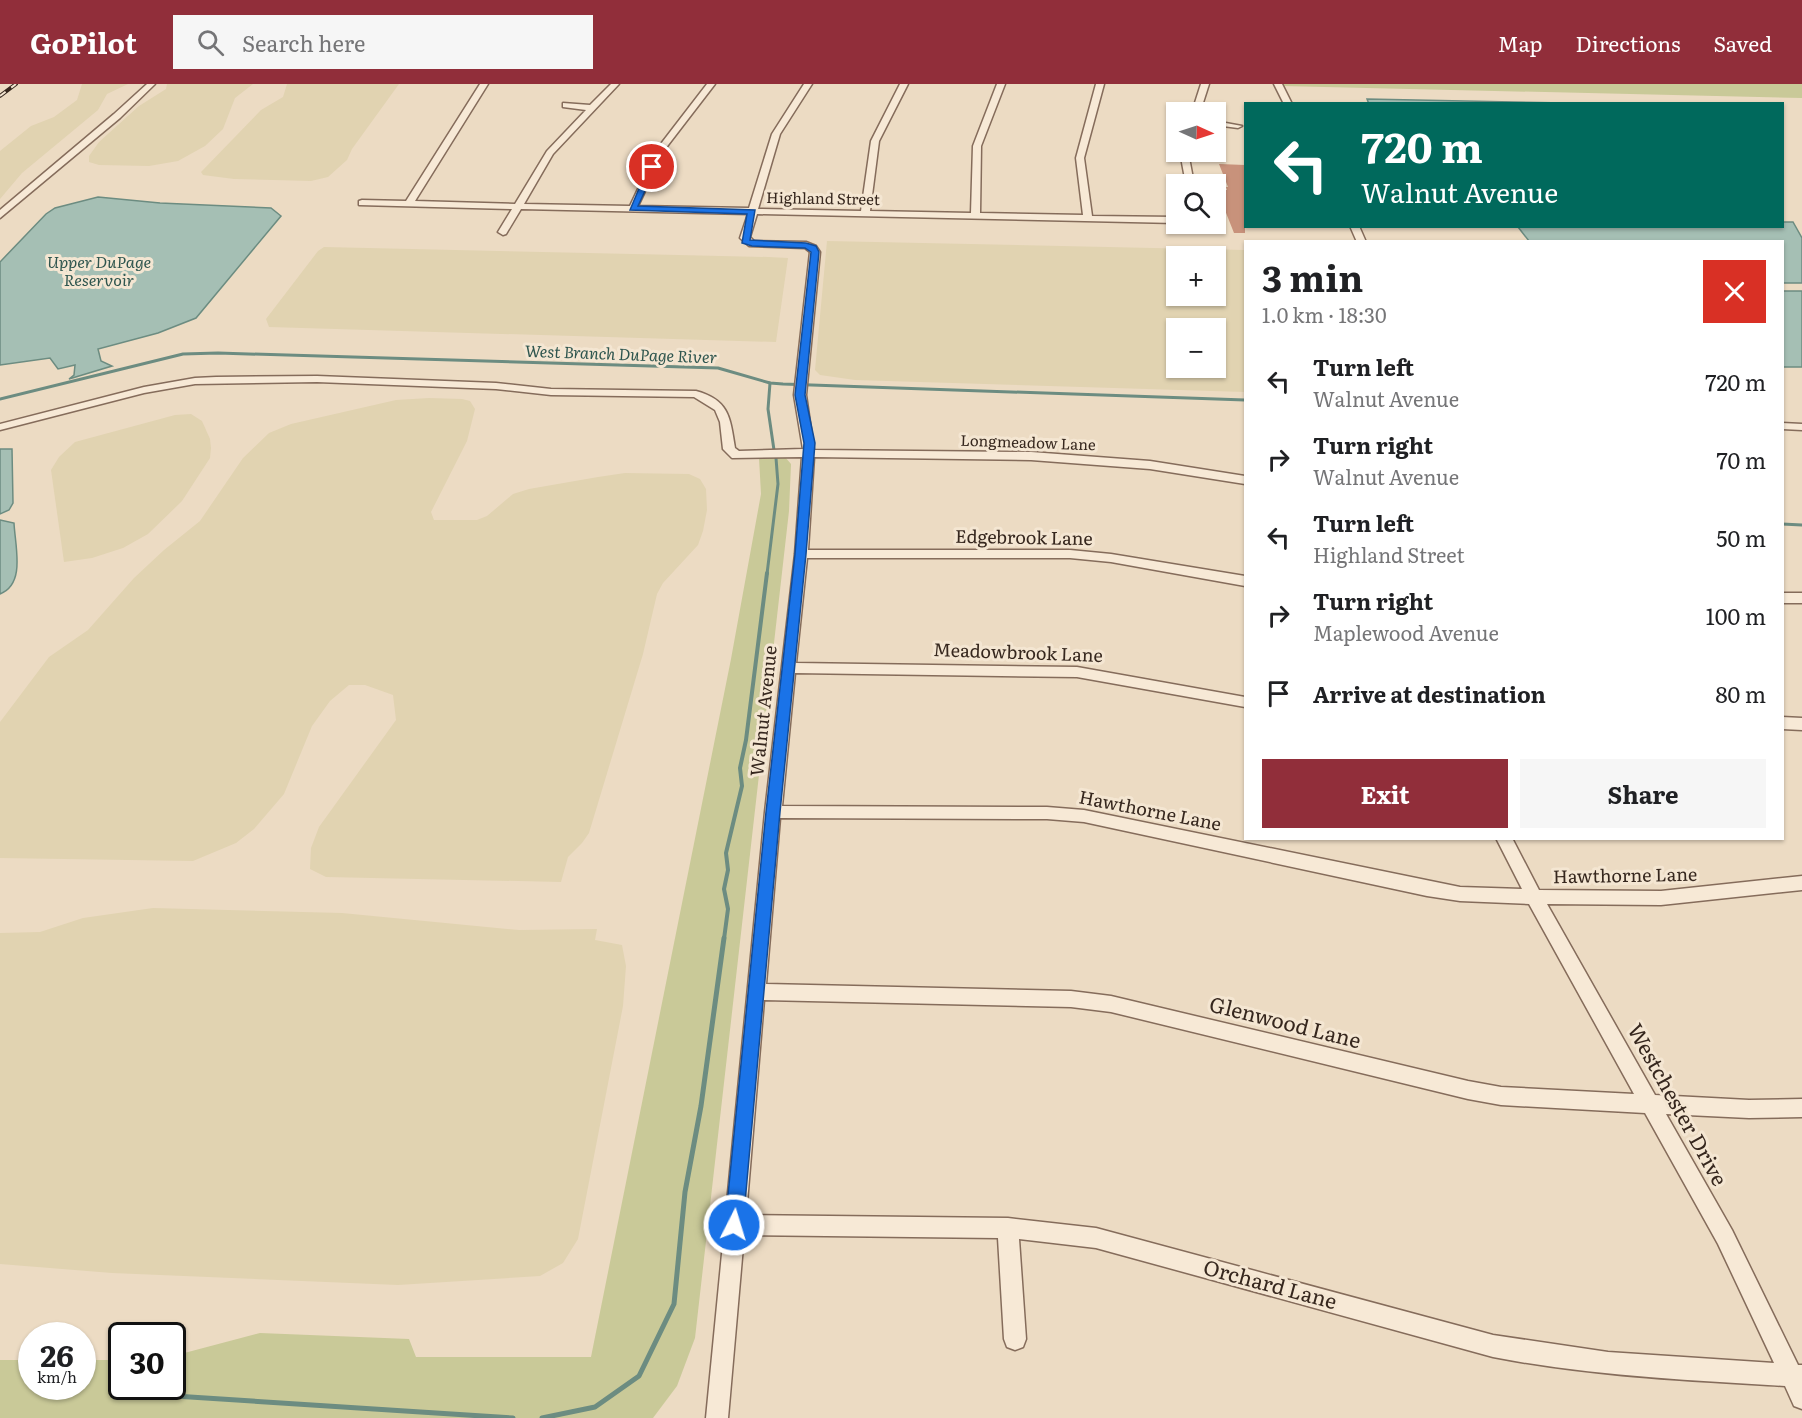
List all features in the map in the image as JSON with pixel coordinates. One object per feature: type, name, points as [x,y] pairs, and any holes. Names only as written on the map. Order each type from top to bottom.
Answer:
[{"type":"street","points":[[0,215],[117,116],[151,84]]},
{"type":"street","points":[[409,204],[484,84]]},
{"type":"street","points":[[503,232],[550,153],[615,84]]},
{"type":"street","points":[[633,208],[661,148],[711,84]]},
{"type":"street","name":"Walnut Avenue","points":[[717,1418],[773,812],[801,554],[809,443],[800,395],[814,250],[802,245],[749,243],[745,238],[776,134],[808,84]]},
{"type":"street","points":[[865,213],[875,141],[904,84]]},
{"type":"street","points":[[975,216],[977,146],[1001,84]]},
{"type":"street","points":[[1088,219],[1080,158],[1100,84]]},
{"type":"street","points":[[1199,102],[1205,84]]},
{"type":"street","points":[[1278,84],[1287,102]]},
{"type":"street","points":[[566,105],[592,108]]},
{"type":"street","points":[[1226,124],[1238,126]]},
{"type":"street","name":"Highland Street","points":[[362,204],[1166,220]]},
{"type":"street","name":"Longmeadow Lane","points":[[0,427],[173,384],[216,380],[317,379],[488,386],[531,391],[696,394],[713,401],[720,407],[725,415],[729,450],[736,455],[1031,456],[1150,465],[1244,480]]},
{"type":"street","points":[[1784,426],[1802,427]]},
{"type":"street","name":"Edgebrook Lane","points":[[801,554],[1070,554],[1111,558],[1244,581]]},
{"type":"street","points":[[1784,598],[1802,598]]},
{"type":"street","name":"Meadowbrook Lane","points":[[788,668],[1077,672],[1244,702]]},
{"type":"street","points":[[1784,723],[1802,724]]},
{"type":"street","name":"Hawthorne Lane","points":[[773,812],[1047,813],[1084,816],[1427,889],[1460,894],[1661,898],[1802,883]]},
{"type":"street","name":"Westchester Drive","points":[[1505,840],[1534,897],[1725,1237],[1797,1375],[1802,1398]]},
{"type":"street","name":"Glenwood Lane","points":[[756,992],[1071,999],[1111,1004],[1501,1096],[1749,1109],[1802,1108]]},
{"type":"street","name":"Orchard Lane","points":[[734,1225],[1008,1228],[1096,1238],[1492,1346],[1540,1356],[1605,1365],[1797,1375]]},
{"type":"street","points":[[1008,1228],[1015,1339]]},
{"type":"shaded area","points":[[82,84],[128,84],[107,94],[98,110],[22,173],[0,199],[0,151],[31,126],[54,117],[77,100]]},
{"type":"shaded area","points":[[167,84],[253,84],[235,98],[223,129],[205,146],[178,161],[149,166],[99,165],[89,162],[89,156],[99,142],[139,106],[166,89]]},
{"type":"shaded area","points":[[287,84],[399,84],[352,149],[347,160],[328,177],[311,181],[234,179],[203,175],[201,172],[261,110],[283,97]]},
{"type":"shaded area","points":[[827,241],[1166,248],[1166,306],[1226,306],[1226,250],[1244,250],[1244,392],[855,380],[820,375],[815,370]]},
{"type":"shaded area","points":[[324,247],[788,258],[776,342],[269,327],[266,319],[318,251]]},
{"type":"shaded area","points":[[462,399],[470,401],[475,409],[467,441],[431,512],[434,520],[477,520],[487,516],[513,494],[529,489],[625,473],[689,474],[700,479],[706,489],[707,510],[698,545],[663,583],[657,594],[643,654],[589,833],[568,857],[561,882],[326,877],[310,869],[311,848],[319,827],[396,720],[393,695],[365,685],[349,685],[330,701],[312,726],[284,794],[254,829],[236,843],[193,861],[0,858],[0,722],[49,657],[88,630],[134,578],[200,521],[243,458],[269,433],[291,424],[396,400]]},
{"type":"shaded area","points":[[191,414],[202,421],[210,439],[210,458],[182,501],[148,534],[123,548],[92,558],[64,562],[51,470],[59,457],[75,442],[175,415]]},
{"type":"shaded area","points":[[153,908],[342,913],[519,930],[597,929],[595,940],[622,945],[626,966],[623,1006],[578,1239],[563,1263],[540,1276],[398,1285],[112,1273],[0,1264],[0,933],[40,932],[83,918]]},
{"type":"green space","points":[[1281,84],[1802,84],[1802,98],[1282,86]]},
{"type":"green space","points":[[785,457],[791,464],[789,511],[695,1338],[677,1386],[653,1418],[0,1418],[0,1360],[18,1360],[18,1400],[96,1400],[96,1360],[108,1360],[108,1400],[186,1400],[186,1353],[260,1333],[409,1339],[416,1357],[591,1357],[731,659],[761,494],[759,458]]},
{"type":"water","points":[[1367,99],[1516,102],[1368,102]]},
{"type":"water","name":"Upper DuPage Reservoir","points":[[98,197],[160,203],[271,208],[281,216],[196,318],[158,333],[98,349],[101,361],[112,366],[69,379],[74,375],[75,365],[58,369],[50,358],[0,365],[0,262],[46,214],[55,208]]},
{"type":"water","points":[[1784,222],[1793,222],[1802,238],[1802,283],[1784,283],[1784,240],[1528,240],[1519,228],[1784,228]]},
{"type":"water","points":[[1784,291],[1802,291],[1802,367],[1784,367]]},
{"type":"water","points":[[0,449],[12,449],[13,503],[9,510],[0,514]]},
{"type":"water","points":[[0,520],[14,523],[17,563],[13,582],[0,594]]},
{"type":"building","points":[[1219,164],[1244,165],[1245,233],[1234,233],[1226,213],[1226,187],[1228,187],[1226,174],[1223,174]]},
{"type":"waterway","name":"West Branch DuPage River","points":[[0,399],[183,354],[218,353],[718,368],[770,383]]},
{"type":"waterway","name":"West Branch DuPage River","points":[[770,383],[1244,400]]},
{"type":"waterway","points":[[770,383],[768,409],[774,450]]},
{"type":"waterway","points":[[767,574],[778,484],[776,458]]},
{"type":"waterway","name":"West Branch DuPage River","points":[[1784,524],[1802,525]]},
{"type":"waterway","points":[[724,939],[728,909],[724,889],[728,870],[726,853],[742,786],[740,768],[746,740],[767,573]]},
{"type":"waterway","points":[[542,1418],[595,1407],[639,1376],[674,1304],[685,1192],[701,1106],[724,938]]},
{"type":"waterway","points":[[186,1397],[513,1418]]},
{"type":"railway","points":[[0,96],[16,84]]},
{"type":"route","points":[[652,167],[633,208],[752,212],[745,241],[752,244],[806,245],[813,248],[815,252],[800,395],[809,443],[801,554],[773,812],[734,1225]]}]
